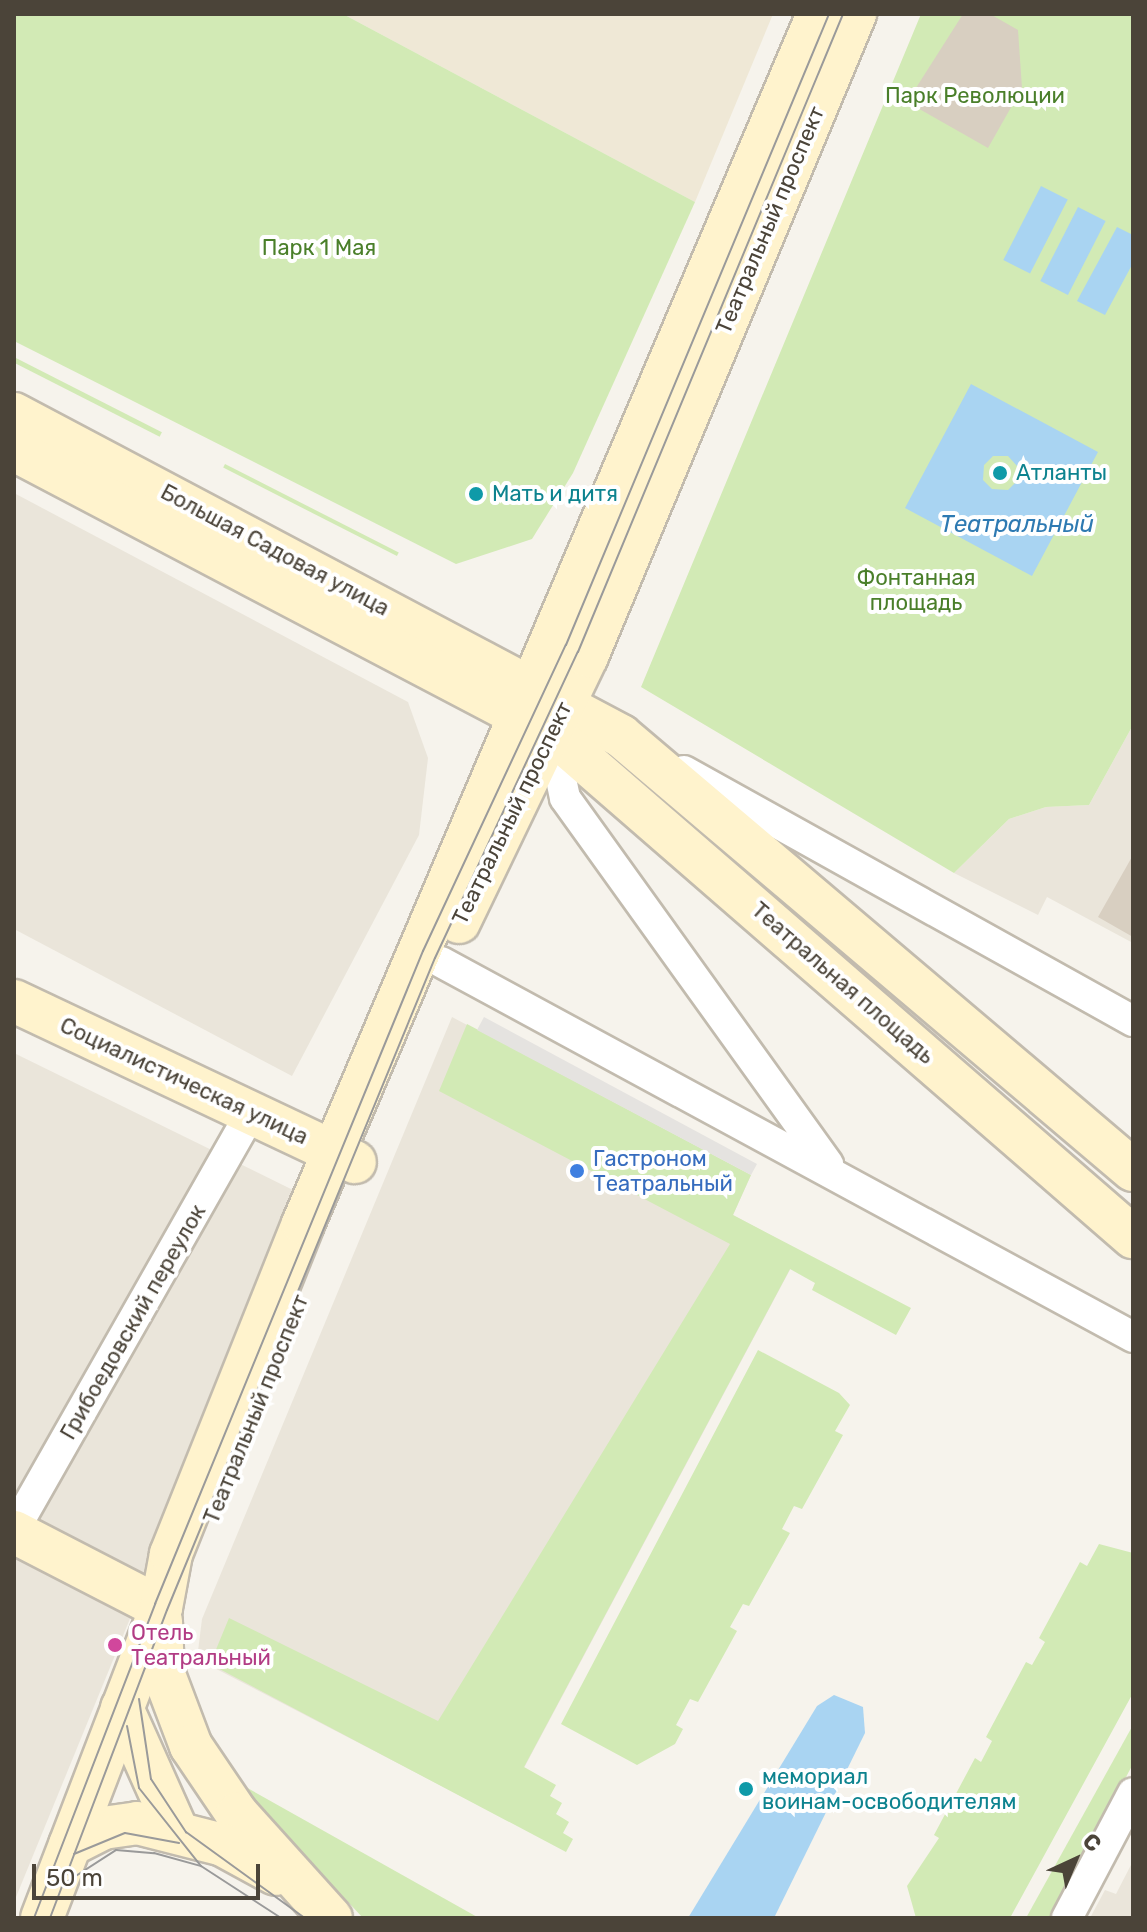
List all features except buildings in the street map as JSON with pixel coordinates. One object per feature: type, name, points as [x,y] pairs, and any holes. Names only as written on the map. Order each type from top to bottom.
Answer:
[{"type":"main road","name":"Театральный проспект","points":[[344,1157],[441,962],[818,14]]},
{"type":"main road","name":"Театральный проспект","points":[[42,1918],[161,1608],[194,1564],[344,1157],[855,14]]},
{"type":"main road","name":"Большая Садовая улица","points":[[14,414],[544,709]]},
{"type":"main road","name":"Большая Садовая улица","points":[[14,450],[544,709]]},
{"type":"main road","name":"Театральная площадь","points":[[544,709],[621,736],[1133,1170]]},
{"type":"main road","name":"Театральная площадь","points":[[544,709],[1133,1237]]},
{"type":"main road","name":"Социалистическая улица","points":[[14,1001],[344,1157]]},
{"type":"main road","points":[[14,1531],[161,1608],[163,1672],[191,1746],[237,1814],[321,1907]]},
{"type":"main road","points":[[122,1708],[177,1831]]},
{"type":"main road","points":[[70,1845],[120,1825],[177,1831],[223,1845],[321,1907]]},
{"type":"street","points":[[544,709],[565,798],[832,1169]]},
{"type":"street","name":"Театральная площадь","points":[[621,736],[1133,1021]]},
{"type":"street","points":[[441,962],[832,1169],[1133,1337]]},
{"type":"street","name":"Грибоедовский переулок","points":[[14,1531],[251,1113]]},
{"type":"street","points":[[1067,1918],[1133,1793]]},
{"type":"shaded area","points":[[343,14],[773,14],[695,202]]},
{"type":"shaded area","points":[[14,493],[408,702],[428,758],[419,835],[292,1076],[14,929]]},
{"type":"shaded area","points":[[1133,725],[1133,943],[1047,897],[1038,915],[954,873],[1009,819],[1046,807],[1089,805]]},
{"type":"shaded area","points":[[452,1017],[751,1175],[733,1215],[800,1251],[524,1768],[486,1809],[197,1659],[202,1619]]},
{"type":"shaded area","points":[[484,1017],[757,1164],[751,1175],[477,1030]]},
{"type":"shaded area","points":[[14,1053],[295,1191],[154,1560],[14,1902]]},
{"type":"shaded area","points":[[1133,1861],[1133,1918],[1090,1918],[1105,1890],[1116,1894]]},
{"type":"green space","name":"Парк 1 Мая","points":[[14,14],[343,14],[695,202],[573,473],[532,539],[456,564],[14,341]]},
{"type":"green space","name":"Фонтанная площадь","points":[[921,14],[1133,14],[1133,725],[1089,805],[1046,807],[1009,819],[954,873],[641,687]]},
{"type":"green space","points":[[14,357],[162,432],[160,437],[14,363]]},
{"type":"green space","points":[[225,464],[399,553],[397,556],[223,468]]},
{"type":"green space","points":[[467,1024],[751,1175],[733,1215],[911,1308],[896,1335],[812,1290],[815,1283],[790,1269],[524,1767],[556,1785],[550,1796],[562,1803],[556,1814],[569,1822],[563,1833],[573,1839],[566,1852],[210,1664],[229,1618],[438,1721],[730,1244],[439,1091]]},
{"type":"green space","points":[[758,1350],[839,1393],[850,1405],[835,1431],[843,1435],[802,1509],[794,1506],[782,1529],[790,1533],[749,1606],[743,1604],[730,1627],[737,1631],[698,1702],[690,1699],[676,1725],[683,1729],[675,1744],[637,1765],[561,1724]]},
{"type":"green space","points":[[1099,1544],[1133,1553],[1133,1693],[1010,1918],[916,1918],[907,1886],[939,1838],[934,1835],[975,1758],[981,1762],[992,1741],[986,1737],[1026,1662],[1032,1665],[1045,1642],[1039,1638],[1080,1562],[1087,1566]]},
{"type":"green space","points":[[1133,1725],[1133,1764],[1050,1918],[1026,1918]]},
{"type":"green space","points":[[235,1781],[479,1918],[363,1918]]},
{"type":"water","points":[[1041,186],[1068,200],[1030,274],[1003,260]]},
{"type":"water","points":[[1078,207],[1106,221],[1068,295],[1040,281]]},
{"type":"water","points":[[1117,227],[1133,235],[1133,263],[1105,315],[1077,301]]},
{"type":"water","name":"Театральный","points":[[971,384],[1098,452],[1032,576],[905,508]],"holes":[[[993,456],[1008,456],[1017,466],[1018,480],[1008,490],[992,489],[983,480],[984,465]]]},
{"type":"water","points":[[834,1695],[863,1707],[865,1733],[774,1918],[688,1918],[817,1706]]},
{"type":"tram line","points":[[34,1918],[155,1604],[423,951],[566,645],[829,14]]},
{"type":"tram line","points":[[50,1918],[167,1610],[435,958],[578,652],[843,14]]},
{"type":"tram line","points":[[139,1699],[151,1779],[186,1832],[305,1918]]},
{"type":"tram line","points":[[127,1726],[139,1788],[201,1866]]},
{"type":"tram line","points":[[74,1854],[125,1833],[179,1843]]},
{"type":"tram line","points":[[68,1881],[116,1850],[154,1853],[201,1866],[281,1918]]},
{"type":"place","name":"Атланты","points":[[1000,473]]},
{"type":"place","name":"Мать и дитя","points":[[476,494]]},
{"type":"place","name":"Гастроном Театральный","points":[[577,1171]]},
{"type":"place","name":"Отель Театральный","points":[[115,1645]]},
{"type":"place","name":"мемориал воинам-освободителям","points":[[746,1789]]},
{"type":"park label","name":"Парк Революции","points":[[975,96]]}]
